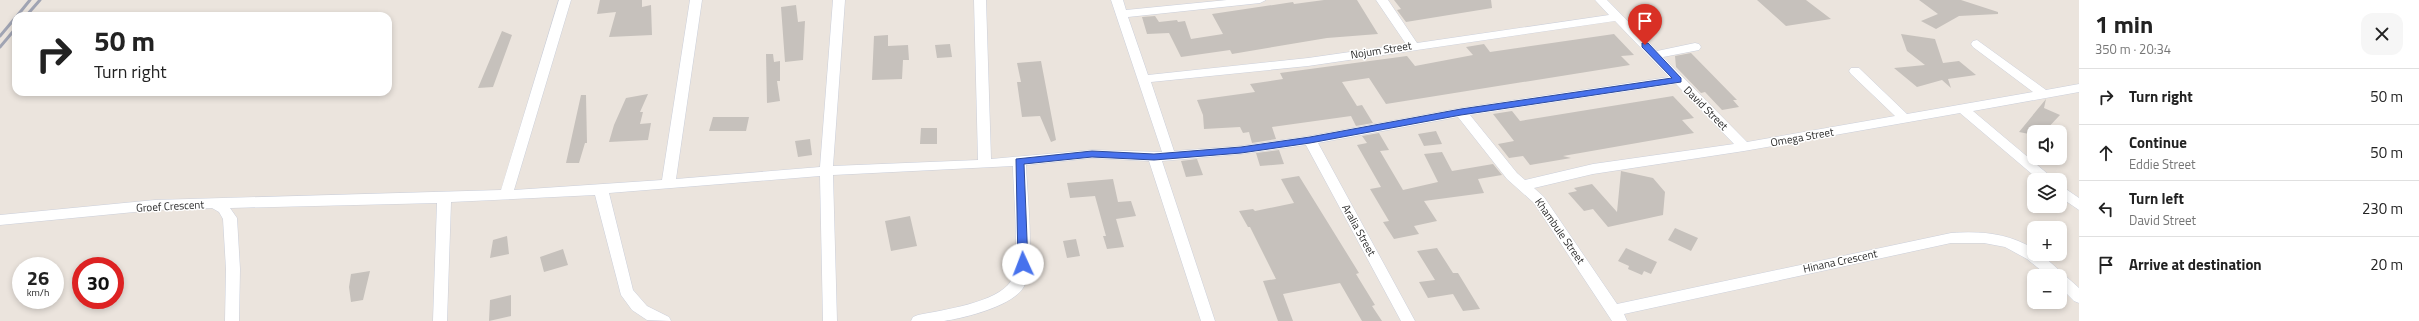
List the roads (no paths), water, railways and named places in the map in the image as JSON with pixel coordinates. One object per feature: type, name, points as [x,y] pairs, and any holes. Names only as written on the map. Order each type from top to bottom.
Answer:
[{"type":"street","points":[[506,195],[564,0]]},
{"type":"street","points":[[668,185],[696,0]]},
{"type":"street","points":[[830,321],[826,171],[839,0]]},
{"type":"street","points":[[980,0],[985,164]]},
{"type":"street","points":[[1117,0],[1169,155]]},
{"type":"street","points":[[1122,14],[1260,0]]},
{"type":"street","points":[[1382,0],[1413,45]]},
{"type":"street","name":"David Street","points":[[1601,0],[1744,147]]},
{"type":"street","name":"Nojum Street","points":[[1144,79],[1308,62],[1413,45],[1618,17]]},
{"type":"street","points":[[1977,44],[2044,94]]},
{"type":"street","points":[[1654,55],[1695,47]]},
{"type":"street","points":[[1855,71],[1905,119]]},
{"type":"street","points":[[214,204],[506,195],[668,185],[826,171],[985,164],[1092,154],[1154,157],[1241,150],[1310,140],[1461,112],[1678,80]]},
{"type":"street","name":"Omega Street","points":[[1525,185],[1593,169],[1744,147],[2079,88]]},
{"type":"street","points":[[1963,109],[2040,173]]},
{"type":"street","name":"Khambule Street","points":[[1461,112],[1512,176],[1525,185],[1544,207],[1616,316]]},
{"type":"street","name":"Aralia Street","points":[[1310,140],[1408,321]]},
{"type":"street","points":[[1154,157],[1208,321]]},
{"type":"street","points":[[918,321],[975,308],[1003,297],[1018,284],[1023,264],[1019,161]]},
{"type":"street","points":[[601,190],[626,291],[635,306],[649,316],[664,321]]},
{"type":"street","points":[[2067,196],[2079,205]]},
{"type":"street","points":[[440,321],[444,198]]},
{"type":"street","name":"Groef Crescent","points":[[0,220],[155,205],[214,204],[224,209],[230,218],[233,269],[232,321]]},
{"type":"street","name":"Hinana Crescent","points":[[1616,316],[1802,269],[1967,237],[1987,236],[2010,242],[2032,255],[2049,269]]},
{"type":"street","points":[[2067,285],[2079,297]]},
{"type":"railway","points":[[20,12],[30,0]]},
{"type":"railway","points":[[30,12],[40,0]]},
{"type":"railway","points":[[0,36],[12,22]]},
{"type":"railway","points":[[0,47],[12,33]]}]
